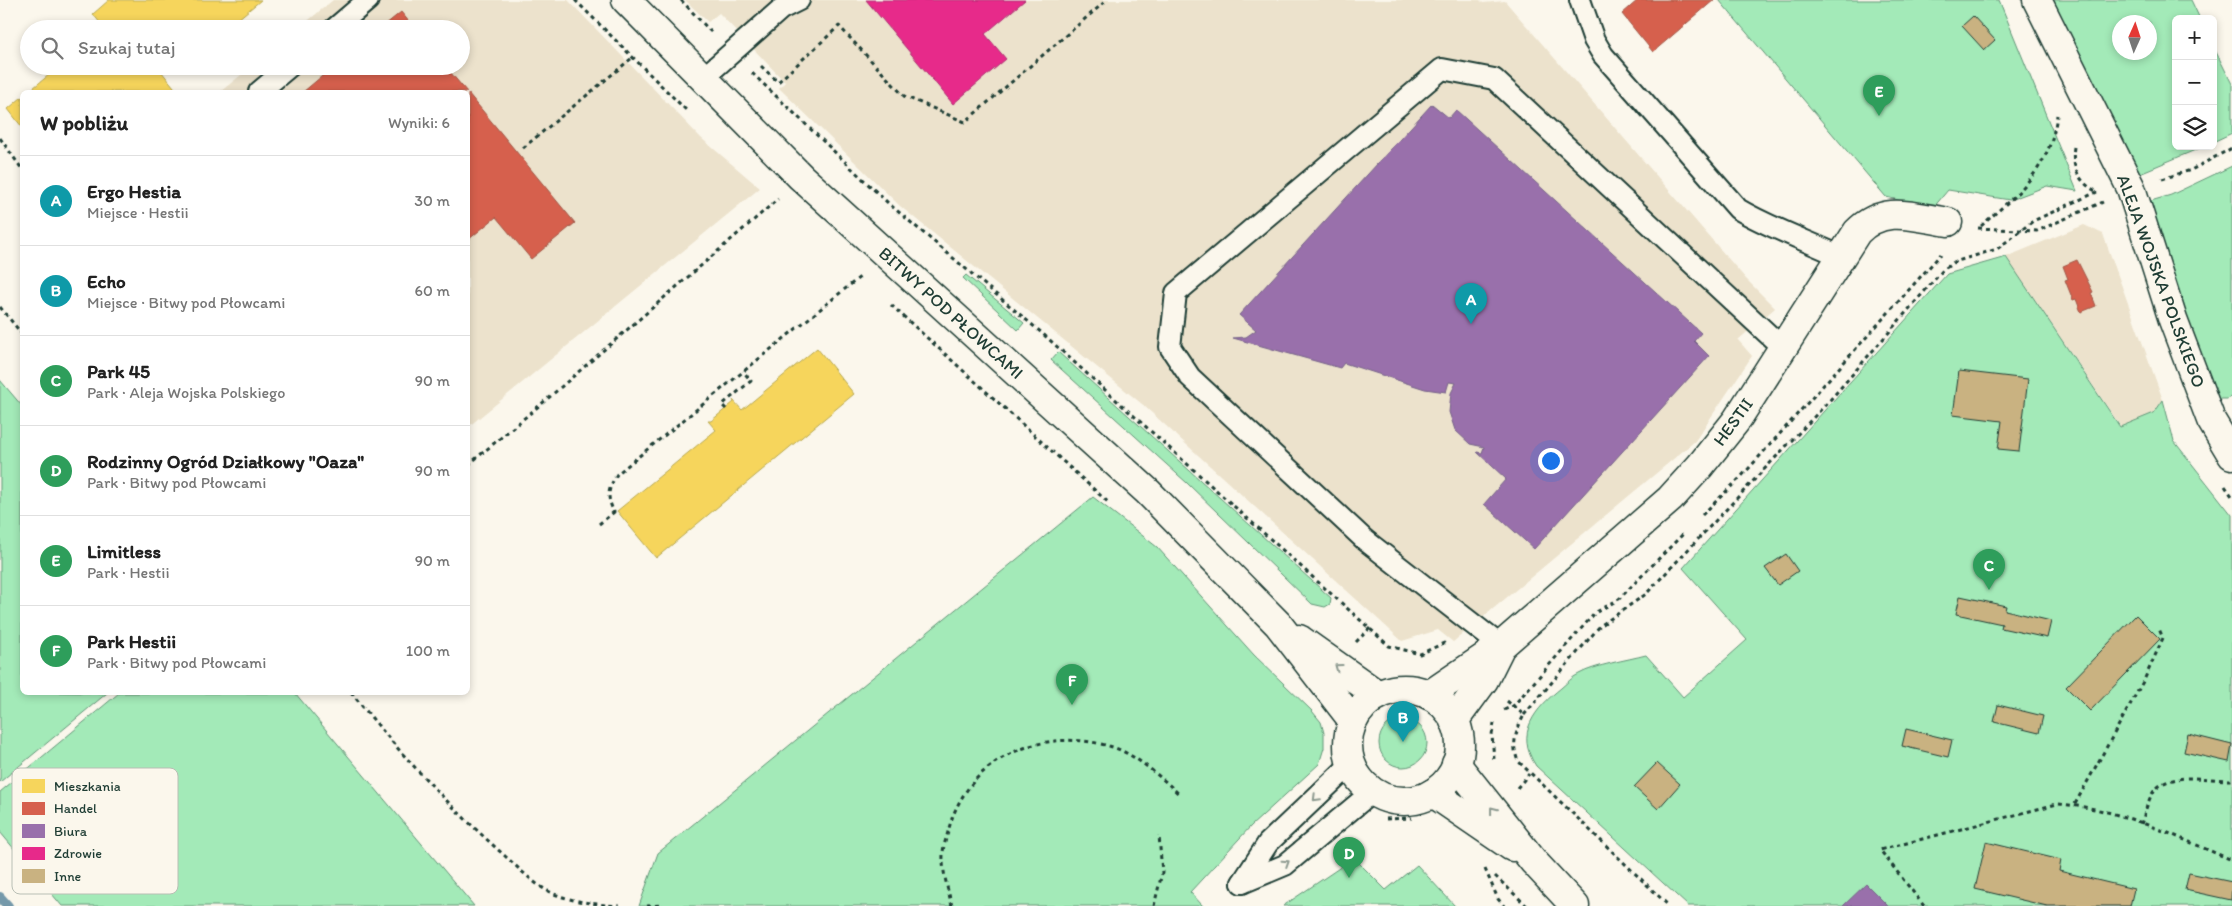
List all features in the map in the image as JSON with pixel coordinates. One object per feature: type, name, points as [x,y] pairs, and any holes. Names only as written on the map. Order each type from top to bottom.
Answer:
[{"type":"street","name":"BITWY POD PŁOWCAMI","points":[[626,0],[801,177],[1148,492],[1278,624],[1353,721]]},
{"type":"street","name":"ALEJA WOJSKA POLSKIEGO","points":[[2037,0],[2131,188],[2173,320],[2211,420],[2232,455]]},
{"type":"street","name":"HESTII","points":[[1454,721],[1478,674],[1501,646],[1670,499],[1700,466],[1736,421],[1857,232],[1866,222],[1880,216],[1892,214],[1948,222]]},
{"type":"street","name":"BITWY POD PŁOWCAMI","points":[[1278,624],[1378,696]]},
{"type":"street","name":"HESTII","points":[[1429,695],[1478,674]]},
{"type":"street","points":[[1395,690],[1412,690],[1429,695],[1444,706],[1454,721],[1459,742],[1456,764],[1447,780],[1433,792],[1414,800],[1392,800],[1372,792],[1359,780],[1351,764],[1348,735],[1353,721],[1363,706],[1378,696],[1395,690]]},
{"type":"street","points":[[1456,764],[1534,862],[1575,906]]},
{"type":"street","points":[[1433,792],[1534,862]]},
{"type":"lane","points":[[345,20],[368,0]]},
{"type":"lane","points":[[702,79],[780,4],[799,0]]},
{"type":"lane","points":[[1580,0],[1594,40],[1603,55],[1738,209],[1761,223],[1790,233],[1842,257]]},
{"type":"lane","points":[[1501,646],[1365,540],[1190,377],[1170,347],[1176,293],[1442,69],[1494,80],[1783,348]]},
{"type":"lane","points":[[261,90],[279,75]]},
{"type":"lane","points":[[1351,764],[1268,844],[1242,883],[1285,865],[1372,792]]},
{"type":"path","points":[[681,0],[752,73],[888,203],[1043,334],[1390,646],[1420,654],[1444,643],[1524,715]]},
{"type":"path","points":[[748,78],[762,64],[778,82],[839,26],[904,96],[965,122],[1107,0]]},
{"type":"path","points":[[523,148],[632,58]]},
{"type":"path","points":[[1978,228],[2028,185],[2048,150],[2058,110]]},
{"type":"path","points":[[0,138],[20,166]]},
{"type":"path","points":[[1669,906],[1529,774],[1515,754],[1515,733],[1524,715],[1600,626],[1646,594],[1830,400],[1943,270],[1954,262],[1997,249],[2033,221],[2097,192],[2086,186],[2079,179],[2075,167],[2074,145]]},
{"type":"path","points":[[1948,222],[1978,228],[2037,231],[2131,188],[2191,170],[2232,148]]},
{"type":"path","points":[[470,463],[782,196]]},
{"type":"path","points":[[599,524],[614,512],[607,499],[609,487],[617,474],[866,272]]},
{"type":"path","points":[[889,302],[1088,486],[1117,509]]},
{"type":"path","points":[[0,307],[20,332]]},
{"type":"path","points":[[726,409],[722,405],[751,381],[743,371]]},
{"type":"path","points":[[2075,804],[2144,678],[2163,638],[2159,629]]},
{"type":"path","points":[[353,695],[391,742],[453,808],[535,883],[557,895],[592,904],[620,906]]},
{"type":"path","points":[[1494,720],[1492,735],[1493,758],[1500,765]]},
{"type":"path","points":[[952,906],[943,853],[950,821],[958,802],[978,774],[998,759],[1026,747],[1054,742],[1081,742],[1110,746],[1157,773],[1180,795]]},
{"type":"path","points":[[1512,780],[1518,787],[1529,774]]},
{"type":"path","points":[[2141,824],[2156,788],[2166,782],[2188,776],[2213,780],[2230,780],[2232,778]]},
{"type":"path","points":[[1924,906],[1880,850],[2057,804],[2084,805],[2141,824],[2232,860]]},
{"type":"path","points":[[1380,820],[1402,817],[1415,818]]},
{"type":"path","points":[[1154,906],[1162,873],[1159,835]]},
{"type":"path","points":[[1482,862],[1498,899],[1504,906]]},
{"type":"path","points":[[647,906],[663,905]]},
{"type":"shaded area","points":[[333,0],[568,0],[701,138],[760,188],[470,425],[470,90],[222,90],[241,75],[470,75],[470,20],[309,20]]},
{"type":"shaded area","points":[[685,0],[1480,0],[1483,3],[1505,1],[1746,279],[1775,308],[1738,340],[1752,356],[1695,441],[1453,642],[1438,630],[1402,641],[1142,404],[900,206],[779,88],[785,82],[719,13],[708,22]]},
{"type":"shaded area","points":[[2084,225],[2103,234],[2163,400],[2154,413],[2121,427],[2006,257]]},
{"type":"green space","points":[[1719,0],[1999,0],[2077,191],[2047,186],[2010,200],[1948,190],[1933,208],[1886,197]]},
{"type":"green space","points":[[2051,0],[2191,0],[2198,15],[2172,15],[2172,150],[2195,150],[2135,175],[2101,98]]},
{"type":"green space","points":[[2217,54],[2232,84],[2232,133],[2217,140]]},
{"type":"green space","points":[[2232,166],[2232,396],[2227,399],[2215,399],[2194,335],[2144,203],[2171,195]]},
{"type":"green space","points":[[2006,257],[2120,427],[2154,413],[2163,400],[2174,441],[2232,515],[2232,906],[1688,906],[1536,766],[1527,743],[1527,732],[1530,722],[1543,704],[1576,675],[1602,665],[1646,655],[1683,697],[1747,640],[1683,568],[1947,274]]},
{"type":"green space","points":[[966,275],[1024,323],[1018,330],[963,278]]},
{"type":"green space","points":[[1058,352],[1331,598],[1330,604],[1325,607],[1312,604],[1187,483],[1051,360]]},
{"type":"green space","points":[[0,380],[20,404],[20,695],[105,695],[17,768],[12,768],[12,772],[0,782]]},
{"type":"green space","points":[[1093,497],[1157,547],[1254,655],[1312,711],[1321,722],[1324,733],[1324,748],[1319,764],[1251,826],[1190,892],[1203,906],[639,906],[658,853]]},
{"type":"green space","points":[[117,695],[297,695],[474,906],[62,906],[52,894],[178,894],[178,768],[29,768]]},
{"type":"green space","points":[[1398,719],[1408,719],[1420,726],[1427,738],[1427,748],[1420,760],[1408,767],[1398,767],[1390,763],[1383,756],[1379,748],[1379,738],[1383,730],[1390,723]]},
{"type":"green space","points":[[12,782],[12,846],[0,832],[0,792]]},
{"type":"green space","points":[[1354,858],[1386,890],[1417,865],[1455,906],[1283,906]]},
{"type":"building: Mieszkania","points":[[109,0],[261,0],[237,20],[98,20],[93,14]]},
{"type":"building: Mieszkania","points":[[49,75],[164,75],[176,90],[30,90]]},
{"type":"building: Mieszkania","points":[[20,99],[20,124],[8,109]]},
{"type":"building: Mieszkania","points":[[817,348],[854,394],[656,558],[617,511],[716,430],[708,421],[711,421],[734,402],[733,400],[742,410]]},
{"type":"building: Handel","points":[[1638,0],[1714,0],[1653,52],[1622,14]]},
{"type":"building: Handel","points":[[401,12],[408,20],[391,20]]},
{"type":"building: Handel","points":[[323,75],[453,75],[465,90],[305,90]]},
{"type":"building: Handel","points":[[470,95],[575,223],[531,259],[496,217],[470,238]]},
{"type":"building: Handel","points":[[2077,260],[2093,292],[2091,293],[2096,306],[2081,312],[2076,299],[2073,300],[2065,280],[2068,279],[2063,266]]},
{"type":"building: Biura","points":[[1432,104],[1449,118],[1456,110],[1701,333],[1694,341],[1709,356],[1534,549],[1484,504],[1506,479],[1477,452],[1482,453],[1484,447],[1470,444],[1455,430],[1449,412],[1451,393],[1456,383],[1449,382],[1446,392],[1425,389],[1344,363],[1340,368],[1233,338],[1246,337],[1256,330],[1239,315]]},
{"type":"building: Biura","points":[[1866,884],[1888,906],[1843,906]]},
{"type":"building: Zdrowie","points":[[866,0],[1025,0],[985,34],[1006,59],[953,104]]},
{"type":"building: Inne","points":[[1973,16],[1995,40],[1984,50],[1962,26]]},
{"type":"building: Inne","points":[[1959,371],[2028,379],[2019,451],[1998,449],[2002,421],[1953,415]]},
{"type":"building: Inne","points":[[1786,554],[1798,571],[1778,585],[1765,568]]},
{"type":"building: Inne","points":[[1960,596],[2006,606],[2005,610],[2051,621],[2047,638],[2001,628],[2002,624],[1956,614]]},
{"type":"building: Inne","points":[[2136,615],[2160,639],[2090,711],[2066,687]]},
{"type":"building: Inne","points":[[1998,705],[2043,716],[2039,733],[1994,722]]},
{"type":"building: Inne","points":[[1906,729],[1952,740],[1948,757],[1902,746]]},
{"type":"building: Inne","points":[[2188,734],[2232,745],[2229,762],[2184,752]]},
{"type":"building: Inne","points":[[1657,763],[1680,784],[1658,809],[1634,787]]},
{"type":"building: Inne","points":[[1986,842],[2061,860],[2059,871],[2134,889],[2130,906],[2047,906],[1975,889]]},
{"type":"building: Inne","points":[[2189,873],[2232,882],[2231,900],[2185,890]]},
{"type":"waterway","points":[[0,897],[8,906]]},
{"type":"place","name":"Limitless","points":[[1879,116]]},
{"type":"place","name":"Ergo Hestia","points":[[1471,324]]},
{"type":"place","name":"Park 45","points":[[1989,590]]},
{"type":"place","name":"Park Hestii","points":[[1072,705]]},
{"type":"place","name":"Echo","points":[[1403,742]]},
{"type":"place","name":"Rodzinny Ogród Działkowy \"Oaza\"","points":[[1349,878]]}]
